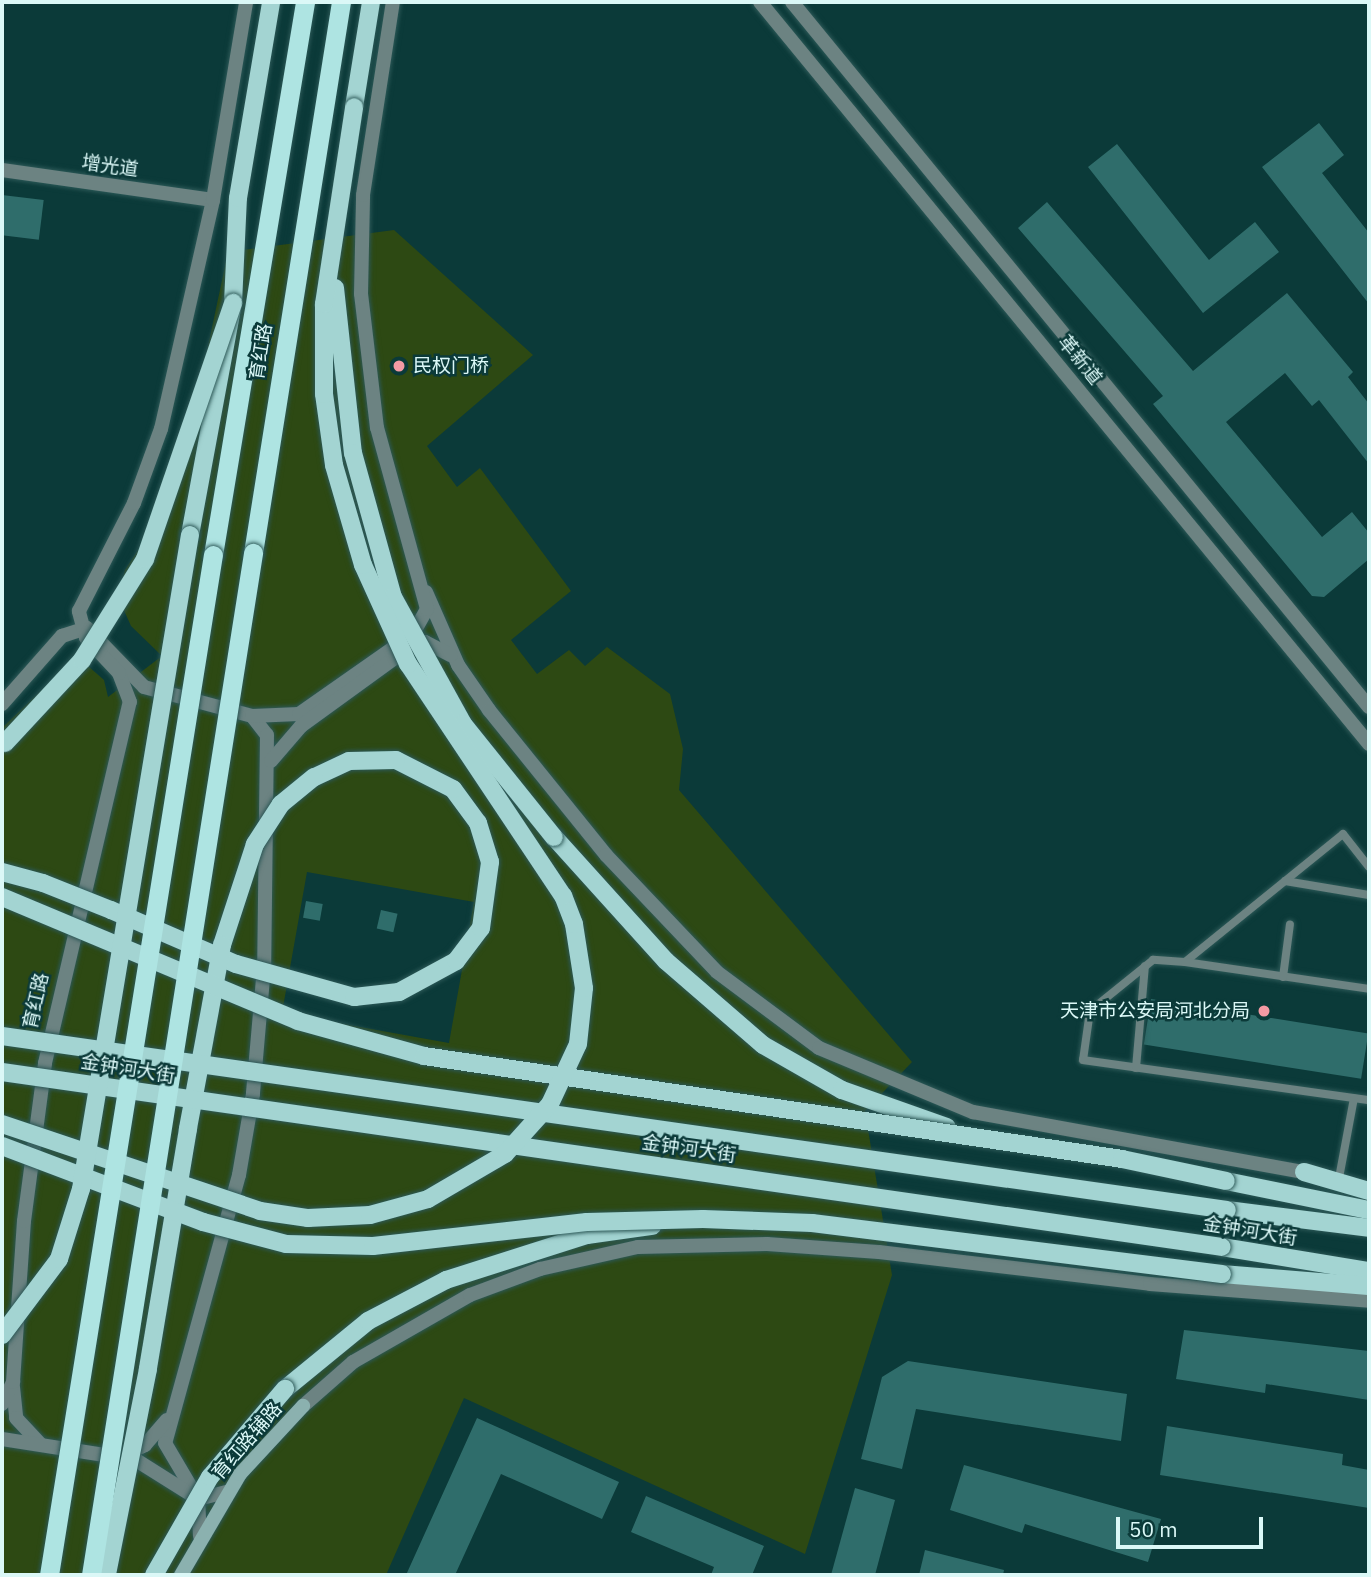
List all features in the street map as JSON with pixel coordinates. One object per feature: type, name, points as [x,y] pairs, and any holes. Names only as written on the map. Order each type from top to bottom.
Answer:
[{"type":"highway","name":"育红路","points":[[49,1575],[306,2]]},
{"type":"highway","name":"育红路","points":[[91,1575],[341,2]]},
{"type":"main road","points":[[2,1335],[59,1259],[81,1189],[233,303],[239,198],[271,2]]},
{"type":"main road","points":[[2,1124],[199,1195],[260,1212],[340,1219],[428,1199],[487,1168],[539,1119],[569,1068],[584,988],[574,924],[544,863],[422,690],[375,598],[348,517],[323,366],[334,244],[371,2]]},
{"type":"main road","points":[[334,244],[343,375],[370,526],[393,597],[463,723],[554,837],[666,961],[763,1045],[892,1111],[1018,1145]]},
{"type":"main road","points":[[2,746],[82,660],[145,559],[233,303]]},
{"type":"main road","points":[[2,872],[43,883],[124,916],[211,953],[224,959],[236,964],[354,997],[400,992],[456,961],[481,928],[490,862],[478,823],[453,789],[396,760],[349,761],[314,776],[281,804],[255,844],[222,945],[219,958],[148,1369],[107,1575]]},
{"type":"main road","points":[[2,897],[298,1021],[424,1056],[1018,1145],[1226,1181],[1369,1210]]},
{"type":"main road","name":"金钟河大街","points":[[2,1036],[1369,1228]]},
{"type":"main road","name":"金钟河大街","points":[[2,1072],[1222,1247],[1369,1272]]},
{"type":"main road","points":[[2,1146],[203,1222],[286,1244],[373,1246],[587,1222],[703,1219],[812,1223],[1222,1274],[1369,1286]]},
{"type":"main road","points":[[1304,1172],[1369,1191]]},
{"type":"main road","points":[[154,1575],[210,1477],[250,1426],[368,1321],[481,1266],[587,1236],[703,1219]]},
{"type":"main road","name":"育红路辅路","points":[[181,1575],[200,1536],[227,1492],[303,1406]]},
{"type":"street","points":[[2,704],[62,636],[79,611],[134,503],[161,429],[213,200],[247,2]]},
{"type":"street","points":[[393,2],[363,195],[362,306],[377,428],[426,592],[455,658],[558,800],[717,972],[765,1013],[868,1073],[973,1112],[1369,1184]]},
{"type":"street","name":"革新道","points":[[760,2],[1369,744]]},
{"type":"street","name":"革新道","points":[[792,2],[1369,708]]},
{"type":"street","name":"增光道","points":[[2,170],[213,200]]},
{"type":"street","points":[[271,761],[295,731],[410,643],[424,622],[426,592]]},
{"type":"street","points":[[79,611],[81,628]]},
{"type":"street","points":[[62,636],[81,628],[102,638],[138,681],[154,691],[253,716],[299,714],[374,660],[410,643],[425,642],[455,658]]},
{"type":"street","name":"育红路","points":[[2,1404],[13,1382],[24,1221],[45,1063],[128,710],[125,682],[81,628]]},
{"type":"street","points":[[128,710],[154,691]]},
{"type":"street","points":[[200,1536],[198,1499],[168,1457],[172,1413],[239,1175],[253,1094],[271,761],[267,735],[253,716]]},
{"type":"street","points":[[303,1406],[379,1345],[470,1295],[550,1266],[638,1247],[842,1249],[1369,1301]]},
{"type":"street","points":[[13,1382],[16,1418],[43,1445]]},
{"type":"street","points":[[120,1457],[145,1445],[172,1413]]},
{"type":"street","points":[[2,1438],[146,1463],[198,1499],[227,1492]]},
{"type":"lane","points":[[1185,962],[1343,834],[1369,867]]},
{"type":"lane","points":[[1285,881],[1369,895]]},
{"type":"lane","points":[[1283,977],[1290,924]]},
{"type":"lane","points":[[1369,989],[1185,962],[1153,960],[1090,1011],[1083,1060],[1369,1100]]},
{"type":"lane","points":[[1136,1068],[1145,966]]},
{"type":"lane","points":[[1339,1178],[1354,1098]]},
{"type":"green space","points":[[394,230],[533,355],[427,446],[457,487],[480,468],[571,591],[511,640],[537,674],[569,650],[585,666],[607,647],[670,694],[683,749],[679,790],[912,1062],[865,1111],[892,1275],[805,1554],[464,1398],[386,1575],[2,1575],[2,728],[67,666],[88,666],[104,680],[108,697],[162,656],[131,626],[118,597],[125,570],[156,523],[206,356],[228,252]],"holes":[[[307,872],[474,902],[449,1043],[282,1013]]]},
{"type":"building","points":[[1319,123],[1344,155],[1322,173],[1369,233],[1369,304],[1262,167]]},
{"type":"building","points":[[1117,144],[1209,260],[1255,222],[1279,252],[1203,313],[1088,167]]},
{"type":"building","points":[[2,195],[44,200],[39,240],[2,235]]},
{"type":"building","points":[[1047,202],[1193,371],[1287,293],[1353,372],[1348,377],[1369,404],[1369,464],[1319,400],[1312,406],[1285,373],[1226,422],[1322,537],[1352,512],[1369,533],[1369,559],[1324,597],[1312,596],[1153,404],[1163,396],[1018,228]]},
{"type":"building","points":[[306,901],[323,904],[320,921],[303,918]]},
{"type":"building","points":[[381,910],[398,914],[393,932],[377,929]]},
{"type":"building","points":[[1151,999],[1368,1033],[1361,1079],[1144,1044]]},
{"type":"building","points":[[1184,1330],[1369,1351],[1369,1400],[1266,1384],[1265,1393],[1176,1379]]},
{"type":"building","points":[[908,1361],[1127,1394],[1121,1441],[916,1409],[902,1469],[861,1459],[882,1377]]},
{"type":"building","points":[[477,1418],[619,1482],[602,1519],[501,1474],[455,1575],[406,1575]]},
{"type":"building","points":[[1167,1426],[1343,1454],[1342,1465],[1369,1470],[1369,1508],[1160,1475]]},
{"type":"building","points":[[964,1465],[1161,1519],[1148,1562],[1025,1524],[1022,1533],[950,1510]]},
{"type":"building","points":[[855,1488],[895,1500],[875,1575],[831,1575]]},
{"type":"building","points":[[646,1496],[764,1546],[752,1575],[711,1575],[714,1567],[631,1532]]},
{"type":"building","points":[[925,1550],[1004,1570],[1003,1575],[919,1575]]},
{"type":"place","name":"民权门桥","points":[[399,366]]},
{"type":"place","name":"天津市公安局河北分局","points":[[1264,1011]]}]
